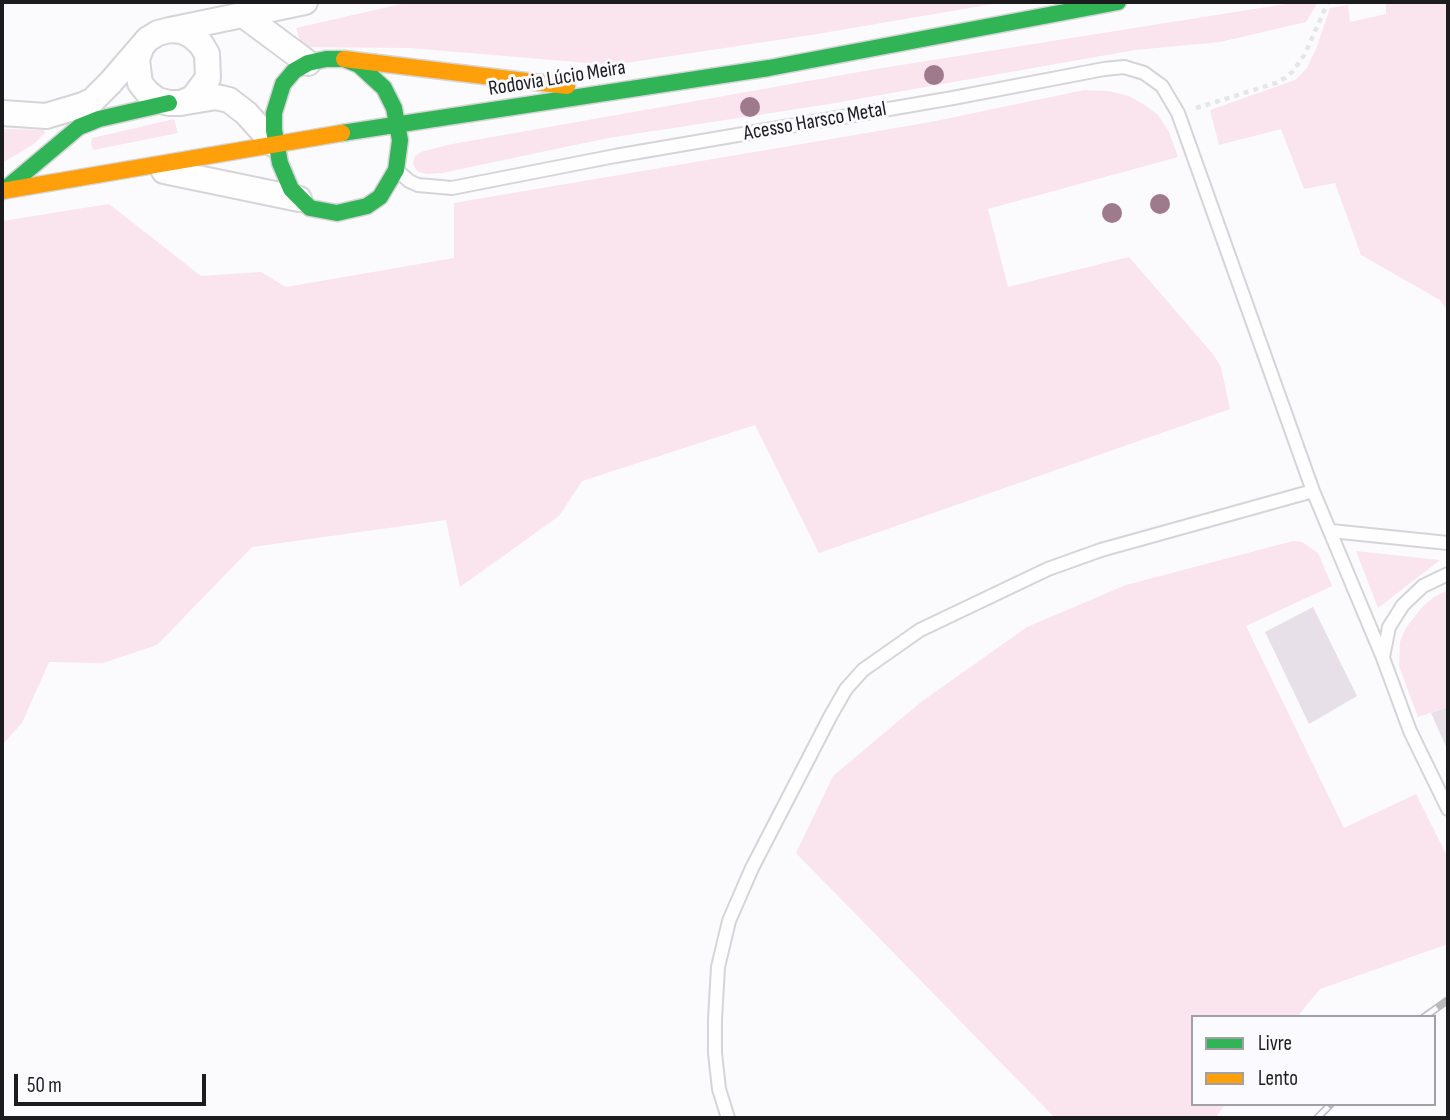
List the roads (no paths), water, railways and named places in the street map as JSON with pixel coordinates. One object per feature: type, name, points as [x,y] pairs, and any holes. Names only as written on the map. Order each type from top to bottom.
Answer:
[{"type":"main road","name":"Rodovia Lúcio Meira","points":[[3,191],[397,124],[769,68],[1118,2]]},
{"type":"main road","points":[[344,59],[359,65],[384,88],[394,108],[400,148],[396,170],[380,197],[367,206],[351,211],[323,212],[310,208],[299,199],[285,177],[275,145],[274,113],[280,91],[294,71],[308,63],[344,59],[615,91]]},
{"type":"main road","points":[[3,191],[79,127],[99,119],[175,103]]},
{"type":"street","points":[[2,113],[46,116],[72,110],[93,100],[148,39],[158,33],[305,2]]},
{"type":"street","points":[[242,14],[308,63]]},
{"type":"street","points":[[170,30],[182,31],[192,36],[207,54],[209,65],[208,78],[202,89],[193,98],[175,103]]},
{"type":"street","points":[[141,48],[137,60],[140,83],[157,100],[175,103],[216,97],[229,100],[246,113],[275,145]]},
{"type":"street","points":[[142,166],[299,199]]},
{"type":"lane","name":"Acesso Harsco Metal","points":[[396,170],[418,185],[452,188],[615,156],[1118,67],[1137,69],[1151,77],[1167,92],[1178,113],[1312,491],[1383,658],[1410,731],[1448,809]]},
{"type":"lane","points":[[728,1118],[719,1089],[715,1019],[718,967],[729,921],[752,868],[846,688],[863,670],[920,630],[1048,569],[1101,550],[1312,491]]},
{"type":"lane","points":[[1331,531],[1448,542]]},
{"type":"lane","points":[[1383,658],[1389,628],[1403,605],[1423,586],[1448,574]]},
{"type":"railway","points":[[1427,1015],[1448,1000]]},
{"type":"railway","points":[[1317,1118],[1329,1106]]}]
